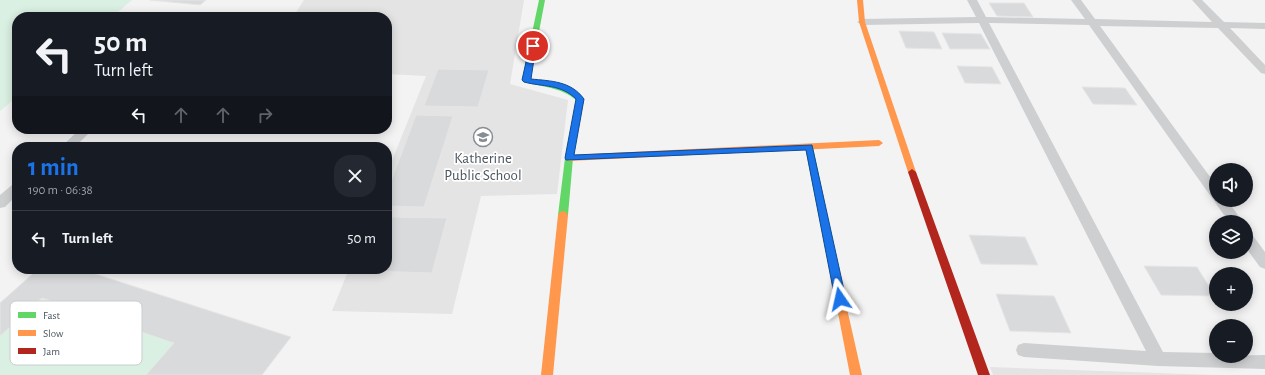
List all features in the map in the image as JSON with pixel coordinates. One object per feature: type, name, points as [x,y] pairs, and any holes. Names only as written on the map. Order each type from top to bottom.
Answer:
[{"type":"street","points":[[542,0],[526,78],[529,82],[560,85],[572,90],[580,99],[569,158],[547,375]]},
{"type":"street","points":[[860,0],[862,22],[901,142],[984,375]]},
{"type":"street","points":[[569,158],[879,143]]},
{"type":"street","points":[[809,147],[856,375]]},
{"type":"lane","points":[[972,0],[1158,359]]},
{"type":"lane","points":[[1076,0],[1209,185]]},
{"type":"lane","points":[[1197,0],[1265,71]]},
{"type":"lane","points":[[862,22],[983,20],[1265,26]]},
{"type":"lane","points":[[73,142],[82,134]]},
{"type":"lane","points":[[0,203],[12,192]]},
{"type":"lane","points":[[1253,247],[1265,263]]},
{"type":"lane","points":[[1024,350],[1158,359],[1265,362]]},
{"type":"shaded area","name":"Katherine Public School","points":[[304,0],[524,0],[510,84],[568,100],[557,194],[481,196],[452,314],[332,311],[347,274],[392,274],[392,161],[426,76],[392,74],[392,12],[296,12]]},
{"type":"shaded area","points":[[990,367],[1215,375],[993,375]]},
{"type":"green space","points":[[0,0],[132,0],[118,12],[12,12],[12,101],[0,111]]},
{"type":"green space","points":[[42,298],[51,301],[39,301]]},
{"type":"green space","points":[[10,327],[10,365],[142,365],[142,332],[174,343],[146,375],[0,375],[0,336]]},
{"type":"building","points":[[150,0],[206,0],[200,5]]},
{"type":"building","points":[[989,3],[1024,3],[1033,17],[997,16]]},
{"type":"building","points":[[899,31],[934,32],[942,49],[906,48]]},
{"type":"building","points":[[942,33],[981,34],[990,49],[950,49]]},
{"type":"building","points":[[957,66],[992,67],[1001,84],[965,83]]},
{"type":"building","points":[[438,69],[489,70],[478,107],[424,106]]},
{"type":"building","points":[[1082,87],[1125,88],[1137,105],[1093,104]]},
{"type":"building","points":[[416,115],[453,116],[424,207],[392,206],[392,179]]},
{"type":"building","points":[[392,217],[447,218],[432,273],[392,272]]},
{"type":"building","points":[[969,235],[1025,237],[1038,265],[981,264]]},
{"type":"building","points":[[1144,266],[1197,267],[1209,286],[1209,296],[1161,295]]},
{"type":"building","points":[[32,274],[96,274],[291,337],[262,375],[146,375],[174,343],[142,332],[142,301],[51,301],[42,298],[39,301],[10,301],[10,327],[0,336],[0,303]]},
{"type":"building","points":[[996,294],[1054,296],[1071,333],[1010,331]]},
{"type":"traffic: fast","points":[[542,0],[526,80],[568,90],[580,99],[569,158],[563,215]]},
{"type":"traffic: fast","points":[[809,147],[843,313]]},
{"type":"traffic: slow","points":[[860,0],[862,22],[912,172]]},
{"type":"traffic: slow","points":[[569,158],[879,143]]},
{"type":"traffic: slow","points":[[547,375],[563,215]]},
{"type":"traffic: slow","points":[[843,313],[856,375]]},
{"type":"traffic: jam","points":[[912,172],[984,375]]},
{"type":"place","name":"Katherine Public School","points":[[483,137]]},
{"type":"route","points":[[533,46],[526,80],[529,82],[567,87],[577,94],[580,99],[569,158],[809,147],[840,299]]}]
